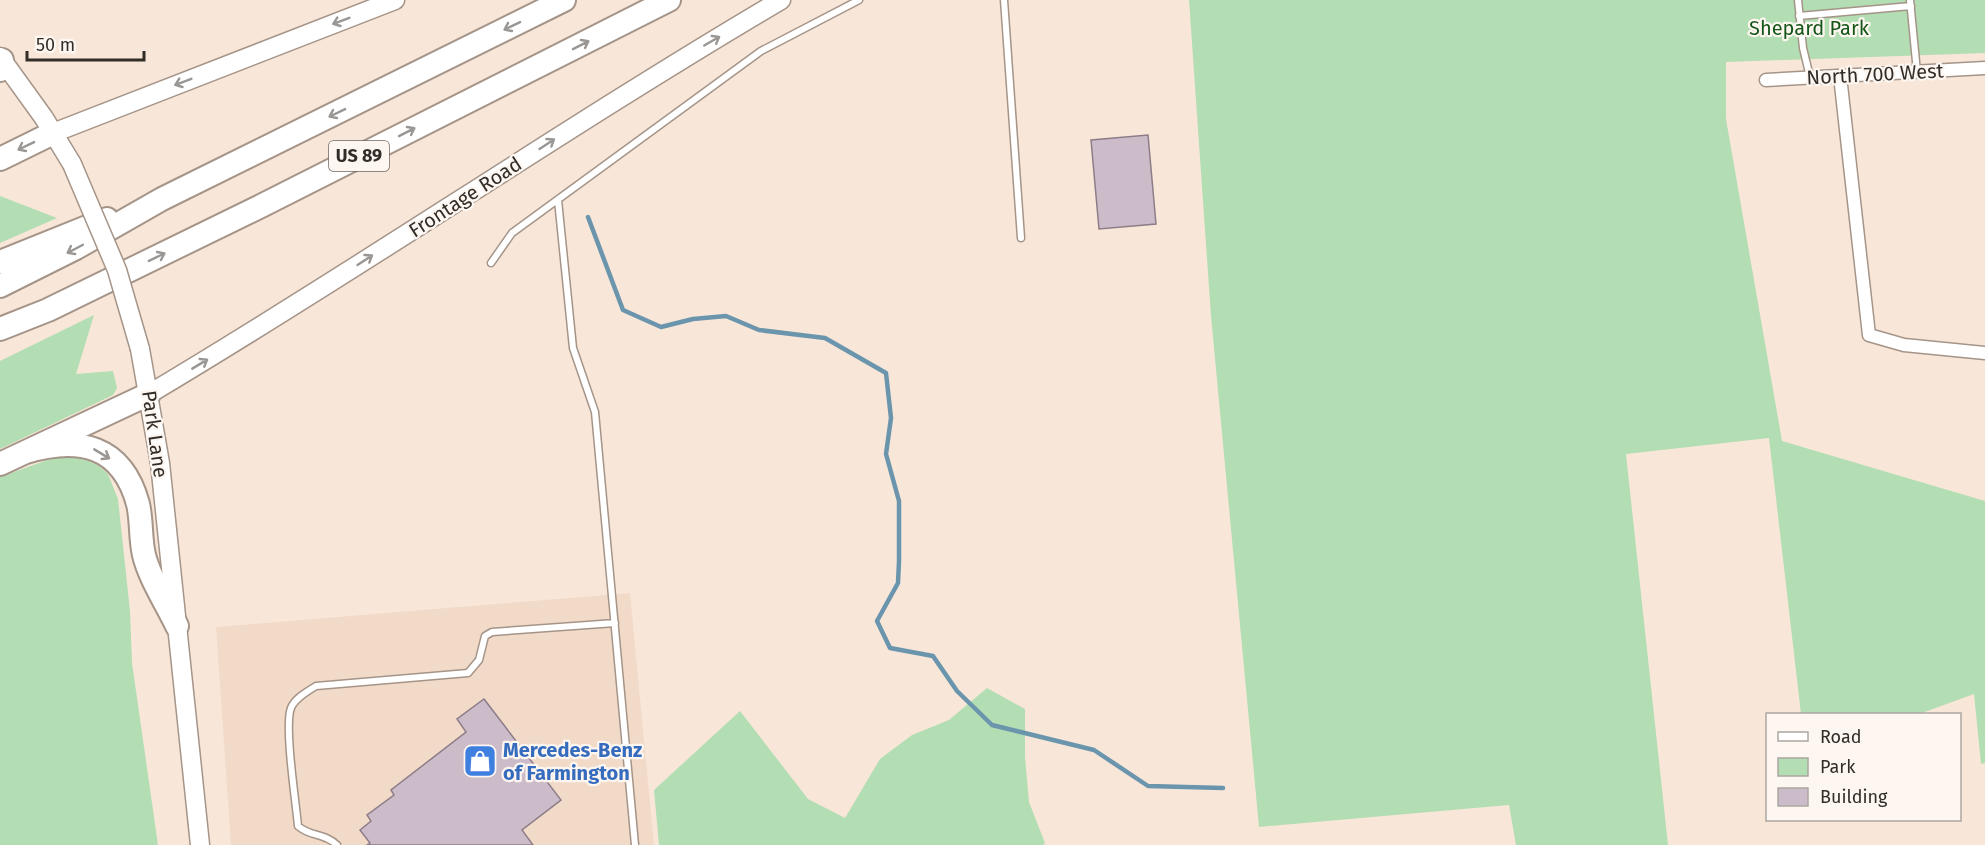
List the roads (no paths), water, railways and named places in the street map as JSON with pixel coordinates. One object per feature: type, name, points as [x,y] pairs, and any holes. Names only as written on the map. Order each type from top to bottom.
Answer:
[{"type":"highway","name":"US 89","points":[[0,262],[70,232],[162,199],[564,0]]},
{"type":"highway","name":"US 89","points":[[0,338],[48,310],[261,206],[669,0]]},
{"type":"highway","points":[[0,159],[53,133]]},
{"type":"highway","points":[[0,286],[76,248],[162,199]]},
{"type":"highway","points":[[0,329],[48,310]]},
{"type":"highway","points":[[0,464],[149,394]]},
{"type":"highway","points":[[26,452],[60,443],[86,445],[107,456],[123,471],[138,506],[144,556],[177,626]]},
{"type":"main road","points":[[53,133],[395,0]]},
{"type":"main road","name":"Frontage Road","points":[[149,394],[322,288],[682,58],[781,0]]},
{"type":"main road","name":"Park Lane","points":[[1,63],[53,133],[72,164],[114,262],[140,349],[162,484],[200,845]]},
{"type":"street","name":"North 700 West","points":[[1766,80],[1985,68]]},
{"type":"street","points":[[1840,76],[1869,335],[1904,345],[1985,353]]},
{"type":"lane","points":[[491,263],[512,233],[761,51],[859,0]]},
{"type":"lane","points":[[1004,0],[1021,238]]},
{"type":"lane","points":[[1798,0],[1810,77]]},
{"type":"lane","points":[[1799,16],[1911,3],[1917,72]]},
{"type":"lane","points":[[558,200],[573,348],[595,412],[635,845]]},
{"type":"lane","points":[[337,845],[326,836],[307,834],[298,826],[290,727],[291,708],[301,696],[316,686],[468,673],[479,660],[485,636],[492,632],[615,623]]},
{"type":"waterway","points":[[588,217],[623,310],[661,327],[693,319],[726,316],[759,330],[825,338],[886,373],[891,418],[886,454],[899,501],[899,561],[898,583],[877,621],[890,648],[933,656],[957,691],[992,725],[1094,750],[1148,786],[1223,788]]},
{"type":"place","name":"Mercedes-Benz of Farmington","points":[[480,761]]},
{"type":"park label","name":"Shepard Park","points":[[1809,28]]}]
